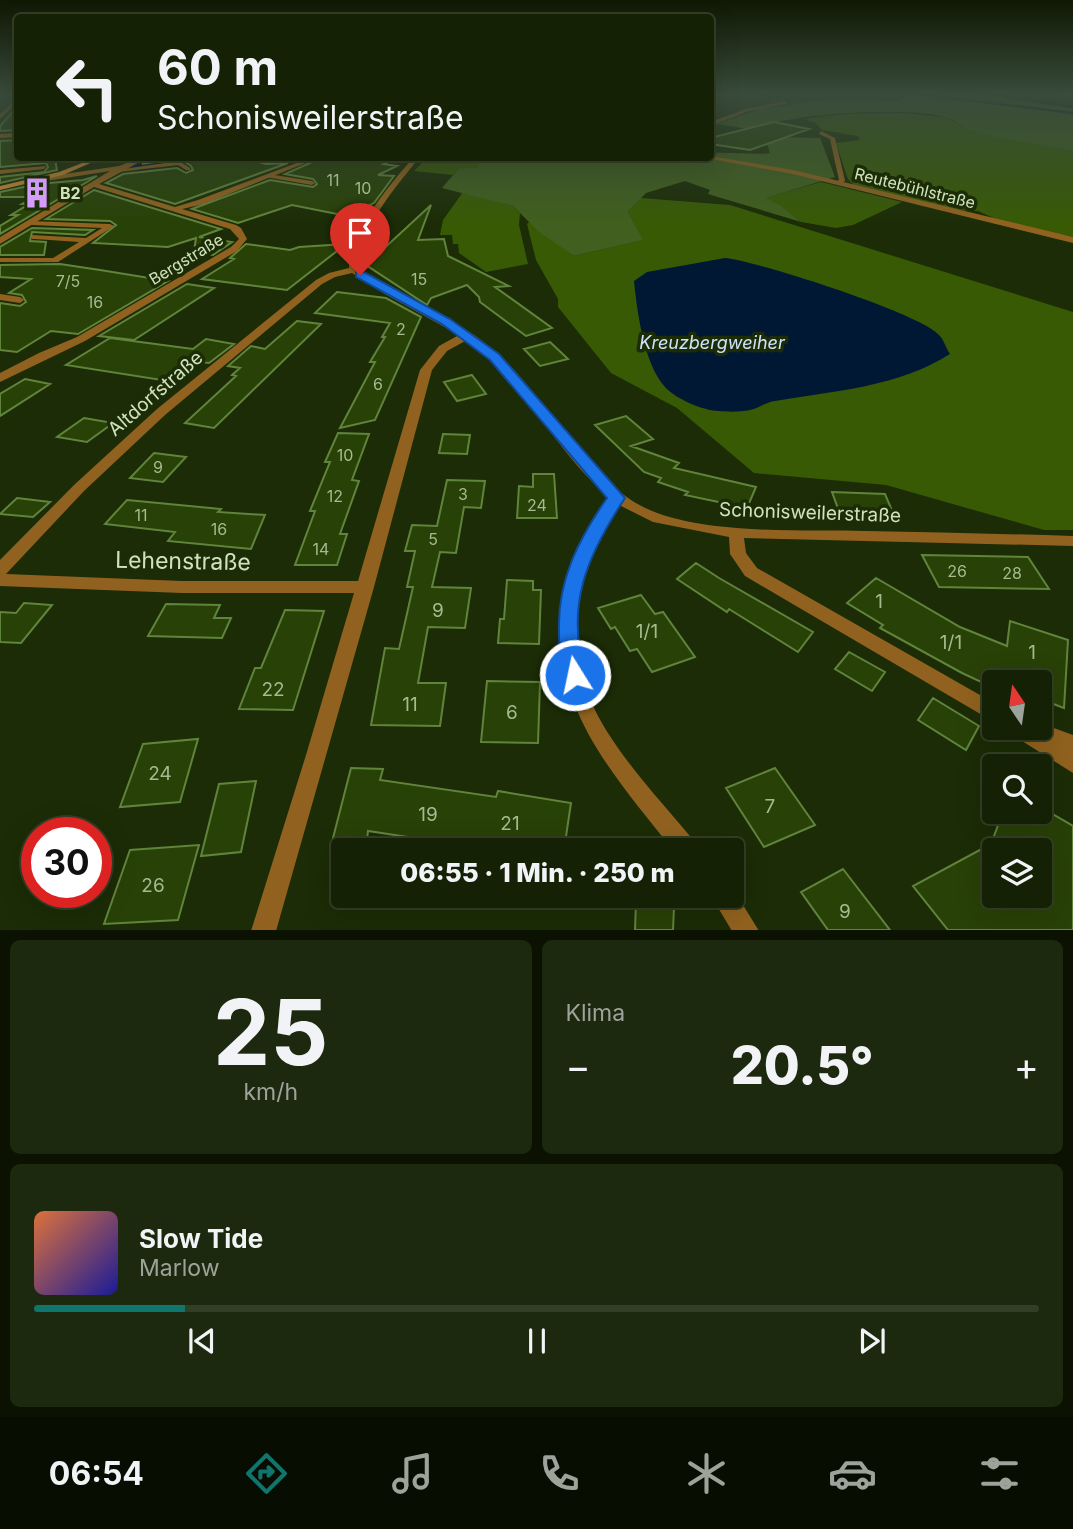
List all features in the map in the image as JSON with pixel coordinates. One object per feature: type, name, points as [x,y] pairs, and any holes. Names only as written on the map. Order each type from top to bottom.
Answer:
[{"type":"main road","points":[[0,187],[54,172],[79,161]]},
{"type":"main road","points":[[0,187],[40,180],[92,161]]},
{"type":"street","name":"Reutebühlstraße","points":[[714,159],[756,164],[1073,240]]},
{"type":"street","points":[[0,241],[138,161]]},
{"type":"street","points":[[176,208],[307,161]]},
{"type":"street","points":[[354,270],[353,261],[358,248],[389,188],[413,161]]},
{"type":"street","points":[[40,180],[121,169]]},
{"type":"street","points":[[79,174],[107,177]]},
{"type":"street","name":"Bergstraße","points":[[0,378],[81,339],[234,249],[243,239],[233,226],[94,185]]},
{"type":"street","name":"Schonisweilerstraße","points":[[354,270],[468,336],[495,357],[616,498],[657,518],[681,525],[736,533],[1073,541]]},
{"type":"street","name":"Altdorfstraße","points":[[0,570],[79,488],[161,412],[319,282],[354,270]]},
{"type":"street","points":[[264,930],[366,587],[426,370],[434,355],[447,343],[468,336]]},
{"type":"street","points":[[616,498],[592,533],[576,568],[568,610],[570,657],[586,710],[628,776],[677,838]]},
{"type":"street","points":[[736,533],[738,554],[751,572],[982,706]]},
{"type":"street","name":"Lehenstraße","points":[[0,580],[182,587],[366,587]]},
{"type":"street","points":[[1052,737],[1073,744]]},
{"type":"street","points":[[1037,740],[1073,763]]},
{"type":"street","points":[[731,908],[747,930]]},
{"type":"lane","points":[[828,136],[832,138],[842,181],[837,183]]},
{"type":"lane","points":[[121,169],[179,163],[188,169]]},
{"type":"lane","points":[[0,172],[44,167]]},
{"type":"lane","points":[[268,176],[312,183]]},
{"type":"lane","points":[[0,260],[55,260],[110,226],[32,223]]},
{"type":"lane","points":[[36,237],[87,240]]},
{"type":"lane","points":[[0,297],[20,300]]},
{"type":"green space","points":[[760,136],[820,138],[835,177],[766,198],[782,206],[801,222],[708,194],[710,190],[685,181],[646,193],[628,212],[643,240],[574,256],[539,232],[513,206],[442,188],[459,168],[477,168],[480,161],[714,161],[714,153],[770,153]]},
{"type":"green space","points":[[858,136],[1001,136],[1073,151],[1073,237],[1005,223],[978,211],[954,210],[855,186],[848,179],[836,143],[860,140]]},
{"type":"green space","points":[[994,136],[1073,136],[1073,151]]},
{"type":"green space","points":[[424,161],[481,161],[477,169],[459,168],[453,175],[414,171]]},
{"type":"green space","points":[[821,182],[902,202],[853,225],[836,228],[801,222],[782,206],[765,198]]},
{"type":"green space","points":[[463,192],[513,206],[520,213],[519,225],[528,264],[486,272],[459,253],[458,244],[453,244],[452,235],[440,235],[443,220]]},
{"type":"green space","points":[[641,198],[730,205],[1073,312],[1073,530],[1044,530],[886,485],[754,473],[677,408],[611,373],[558,307],[558,299],[536,260],[527,224],[529,222],[574,256],[642,240],[628,212]]},
{"type":"water","name":"Kreuzbergweiher","points":[[725,258],[802,278],[903,315],[939,335],[950,354],[888,381],[772,402],[750,410],[718,411],[690,403],[665,387],[652,365],[640,322],[634,281],[647,272]]},
{"type":"building","points":[[788,136],[750,150],[714,145],[714,137]]},
{"type":"building","points":[[14,140],[14,161],[55,161],[57,170],[0,183],[0,177],[44,172],[48,167],[46,163],[0,167],[0,141]]},
{"type":"building","points":[[184,161],[288,163],[175,204],[106,183],[123,174],[177,168],[186,173],[193,170]]},
{"type":"building","points":[[314,161],[392,161],[384,164],[397,166],[378,175],[394,176],[374,203],[347,216],[292,205],[238,223],[192,209],[270,180],[313,187],[317,184],[313,179],[285,174]]},
{"type":"building","points":[[97,176],[0,234],[0,226],[18,215],[11,215],[29,204],[22,204],[34,197],[0,197],[0,192]]},
{"type":"building","points":[[94,190],[221,229],[199,237],[232,242],[213,255],[194,251],[196,238],[168,247],[93,243],[116,225],[110,221],[46,219]]},
{"type":"building","points":[[431,205],[418,240],[444,239],[448,256],[509,286],[495,287],[552,328],[526,336],[480,302],[479,297],[467,285],[431,298],[427,305],[366,265]]},
{"type":"building","points":[[32,228],[93,230],[85,235],[32,232],[30,241],[46,242],[44,255],[0,255],[0,247]]},
{"type":"building","points":[[246,244],[290,250],[346,244],[287,290],[202,279],[234,259],[230,258]]},
{"type":"building","points":[[60,264],[168,281],[78,334],[51,331],[17,352],[0,350],[0,303],[20,306],[26,302],[22,295],[9,293],[31,279],[0,277],[0,265]]},
{"type":"building","points":[[187,284],[214,288],[134,340],[99,336]]},
{"type":"building","points":[[337,292],[386,298],[421,317],[375,420],[340,428],[375,362],[370,362],[390,323],[315,313]]},
{"type":"building","points":[[297,321],[321,324],[214,428],[185,423],[236,376],[232,375],[240,368],[228,366],[251,346],[265,349]]},
{"type":"building","points":[[110,338],[193,349],[206,339],[234,344],[209,363],[193,361],[168,381],[66,365]]},
{"type":"building","points":[[550,342],[568,359],[540,366],[524,349]]},
{"type":"building","points":[[472,375],[486,394],[457,401],[444,382]]},
{"type":"building","points":[[25,379],[50,384],[0,416],[0,394]]},
{"type":"building","points":[[626,416],[653,439],[631,446],[679,463],[674,468],[756,487],[747,508],[685,495],[688,492],[658,482],[661,478],[644,472],[595,425]]},
{"type":"building","points":[[84,418],[113,423],[87,442],[57,437]]},
{"type":"building","points":[[338,433],[369,434],[352,480],[359,481],[340,534],[347,534],[337,565],[295,565],[315,511],[310,511],[330,462],[325,462]]},
{"type":"building","points":[[443,434],[470,435],[467,454],[439,453]]},
{"type":"building","points":[[154,453],[186,457],[163,482],[130,478]]},
{"type":"building","points":[[533,474],[554,474],[557,518],[517,518],[519,486],[533,487]]},
{"type":"building","points":[[447,480],[485,481],[481,508],[464,507],[456,553],[440,552],[432,587],[471,588],[465,628],[428,627],[418,683],[446,683],[440,726],[371,725],[385,648],[399,649],[413,587],[407,587],[415,551],[405,551],[412,525],[437,526]]},
{"type":"building","points":[[832,492],[885,494],[896,520],[841,517]]},
{"type":"building","points":[[17,498],[50,502],[33,517],[0,514]]},
{"type":"building","points":[[127,500],[265,515],[251,549],[168,541],[175,532],[105,524]]},
{"type":"building","points":[[922,555],[1028,557],[1049,589],[939,587]]},
{"type":"building","points":[[696,563],[813,632],[798,652],[729,609],[727,612],[677,579]]},
{"type":"building","points":[[876,578],[960,627],[1007,646],[1010,621],[1068,640],[1064,708],[1052,704],[1052,670],[982,670],[982,682],[880,628],[883,625],[847,603]]},
{"type":"building","points":[[507,580],[533,581],[533,590],[541,590],[539,644],[498,643],[500,619],[504,619]]},
{"type":"building","points":[[641,595],[655,614],[663,612],[695,657],[652,672],[637,649],[630,651],[615,627],[611,629],[598,608]]},
{"type":"building","points":[[24,603],[52,605],[21,643],[0,642],[0,612],[16,613]]},
{"type":"building","points":[[166,604],[220,605],[214,618],[231,618],[222,638],[148,636]]},
{"type":"building","points":[[285,610],[324,611],[293,710],[239,709],[255,668],[261,668]]},
{"type":"building","points":[[849,652],[885,672],[872,691],[835,669]]},
{"type":"building","points":[[487,681],[540,682],[538,743],[481,742]]},
{"type":"building","points":[[933,698],[979,726],[966,750],[918,720]]},
{"type":"building","points":[[198,739],[180,802],[120,807],[143,744]]},
{"type":"building","points":[[351,768],[383,769],[380,780],[496,797],[498,791],[571,803],[566,838],[414,838],[368,831],[367,838],[333,838]]},
{"type":"building","points":[[775,768],[815,825],[764,847],[726,788]]},
{"type":"building","points":[[256,781],[241,852],[201,856],[219,784]]},
{"type":"building","points":[[1052,814],[1073,826],[1073,930],[948,930],[913,886],[982,849],[982,908],[1052,908],[1052,838],[993,838],[998,824],[1052,824]]},
{"type":"building","points":[[199,845],[178,920],[104,924],[110,908],[112,908],[130,850]]},
{"type":"building","points":[[843,869],[890,930],[828,930],[801,892]]},
{"type":"building","points":[[636,908],[674,908],[673,930],[635,930]]},
{"type":"waterway","points":[[138,165],[154,163]]},
{"type":"place","name":"B2","points":[[37,193]]},
{"type":"route","points":[[360,275],[446,322],[495,357],[616,498],[592,533],[576,568],[568,610],[570,657],[575,675]]}]
